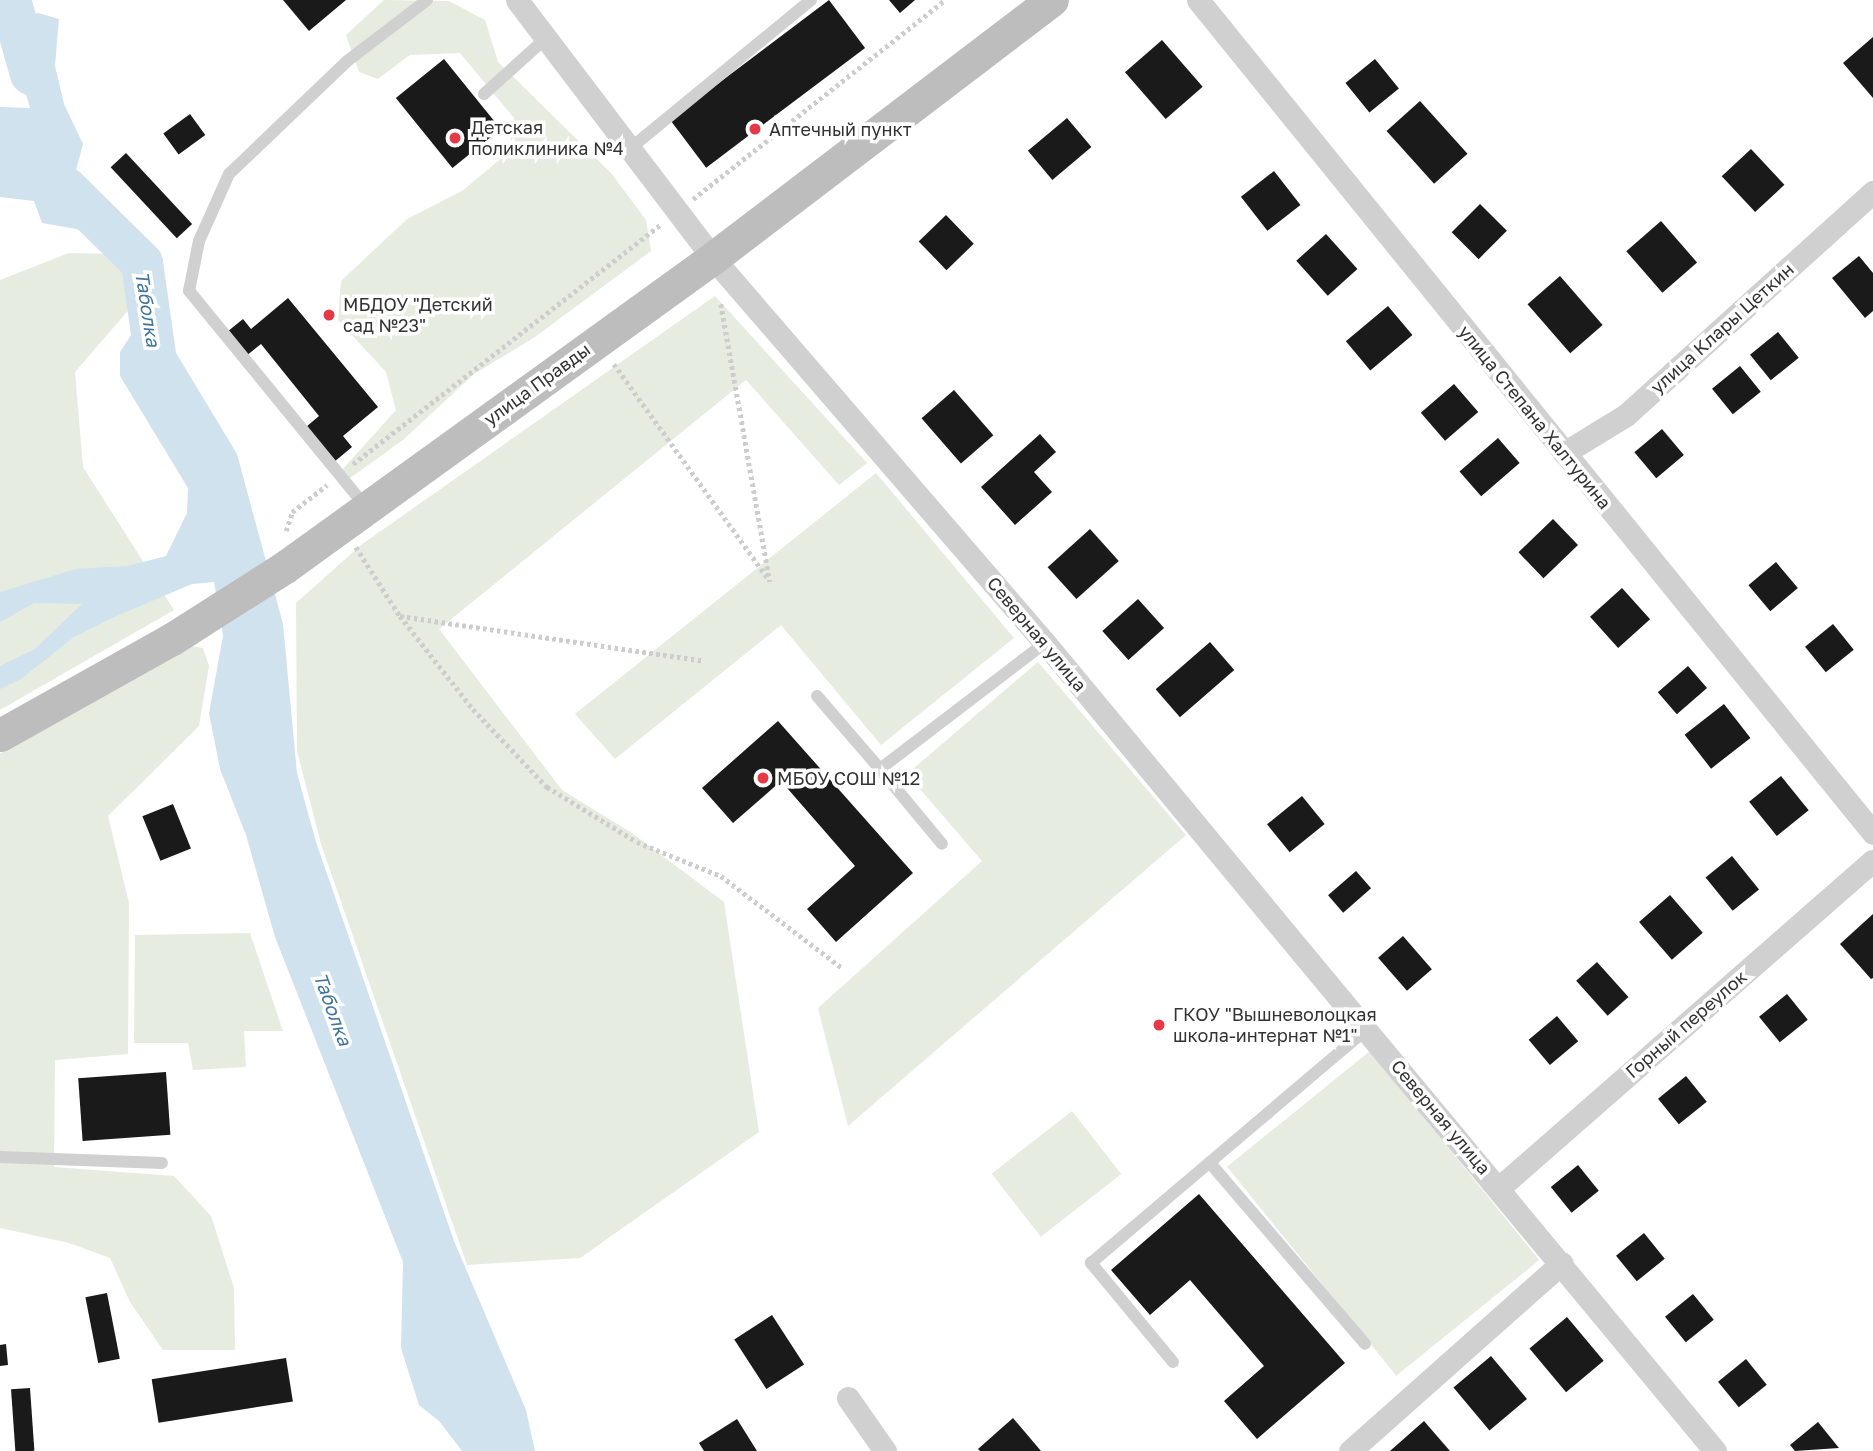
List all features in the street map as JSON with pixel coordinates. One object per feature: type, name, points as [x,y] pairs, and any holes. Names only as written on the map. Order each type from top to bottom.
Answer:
[{"type":"street","name":"Северная улица","points":[[517,0],[632,147],[713,258],[1045,643],[1500,1187],[1715,1451]]},
{"type":"street","name":"улица Правды","points":[[0,735],[112,673],[283,556],[354,517],[713,258],[1052,0]]},
{"type":"street","name":"улица Степана Халтурина","points":[[1198,0],[1873,833]]},
{"type":"street","name":"улица Клары Цеткин","points":[[1563,453],[1626,415],[1873,192]]},
{"type":"street","name":"Горный переулок","points":[[1500,1187],[1873,862]]},
{"type":"street","points":[[1350,1451],[1562,1263]]},
{"type":"street","points":[[848,1398],[885,1451]]},
{"type":"lane","points":[[354,517],[339,475],[189,291],[199,241],[229,174],[346,62],[427,0]]},
{"type":"lane","points":[[632,147],[811,0]]},
{"type":"lane","points":[[484,94],[547,37]]},
{"type":"lane","points":[[880,769],[1045,643]]},
{"type":"lane","points":[[817,696],[942,845]]},
{"type":"lane","points":[[1173,1362],[1091,1263],[1368,1028]]},
{"type":"lane","points":[[0,1157],[162,1163]]},
{"type":"lane","points":[[1210,1163],[1365,1344]]},
{"type":"path","points":[[283,556],[292,512],[945,0]]},
{"type":"path","points":[[597,340],[771,582],[713,258]]},
{"type":"path","points":[[354,517],[400,617],[473,709],[547,787],[637,842],[721,876],[841,967]]},
{"type":"path","points":[[400,617],[704,661]]},
{"type":"shaded area","points":[[384,0],[449,1],[485,20],[498,62],[611,173],[646,220],[651,251],[535,337],[474,374],[403,440],[350,478],[341,471],[396,410],[386,372],[338,320],[341,281],[407,219],[462,191],[509,152],[514,118],[460,53],[410,55],[378,79],[359,72],[346,35]]},
{"type":"shaded area","points":[[69,253],[120,254],[133,305],[75,372],[83,467],[174,610],[0,710],[0,280]]},
{"type":"shaded area","points":[[715,296],[867,463],[839,485],[746,380],[439,629],[562,790],[632,833],[724,902],[759,1132],[580,1258],[467,1265],[321,844],[297,751],[296,603],[361,545]]},
{"type":"shaded area","points":[[876,473],[1014,638],[881,745],[781,625],[615,759],[575,714]]},
{"type":"shaded area","points":[[184,645],[203,648],[209,666],[199,726],[108,816],[129,903],[128,1054],[55,1060],[54,1167],[174,1176],[211,1216],[234,1288],[235,1350],[163,1350],[130,1302],[110,1258],[69,1243],[0,1228],[0,754]]},
{"type":"shaded area","points":[[1038,662],[1186,835],[848,1126],[818,1008],[982,861],[907,774]]},
{"type":"shaded area","points":[[250,933],[283,1031],[244,1031],[246,1067],[193,1070],[188,1043],[134,1043],[135,935]]},
{"type":"shaded area","points":[[1370,1051],[1539,1260],[1396,1376],[1227,1167]]},
{"type":"shaded area","points":[[1072,1111],[1121,1174],[1041,1237],[992,1174]]},
{"type":"water","points":[[38,13],[59,19],[55,66],[64,104],[83,144],[72,185],[110,220],[105,234],[42,223],[34,201],[0,197],[0,107],[30,108],[12,45],[15,19]]},
{"type":"water","points":[[133,332],[164,333],[237,454],[283,624],[297,773],[316,842],[454,1241],[526,1410],[535,1451],[462,1451],[439,1421],[419,1405],[401,1348],[403,1262],[275,937],[246,835],[220,769],[209,713],[223,636],[214,582],[192,584],[74,637],[21,679],[0,689],[0,666],[35,649],[82,604],[34,603],[0,622],[0,592],[76,569],[128,566],[166,556],[187,513],[188,488],[120,376],[120,352]]},
{"type":"building","points":[[283,0],[346,0],[309,31]]},
{"type":"building","points":[[829,0],[865,48],[706,168],[670,120]]},
{"type":"building","points":[[889,0],[915,0],[900,13]]},
{"type":"building","points":[[1873,37],[1873,98],[1843,63]]},
{"type":"building","points":[[1162,40],[1203,87],[1166,119],[1125,72]]},
{"type":"building","points":[[444,59],[501,129],[452,168],[396,98]]},
{"type":"building","points":[[1375,59],[1399,89],[1369,112],[1345,83]]},
{"type":"building","points":[[1420,101],[1468,154],[1434,184],[1387,131]]},
{"type":"building","points":[[190,114],[205,135],[179,154],[163,133]]},
{"type":"building","points":[[1067,118],[1091,147],[1052,180],[1028,151]]},
{"type":"building","points":[[1751,149],[1784,185],[1755,212],[1722,176]]},
{"type":"building","points":[[126,153],[192,224],[177,238],[111,167]]},
{"type":"building","points":[[1274,171],[1300,205],[1267,231],[1241,197]]},
{"type":"building","points":[[1480,204],[1507,231],[1479,259],[1452,232]]},
{"type":"building","points":[[946,215],[974,244],[946,270],[919,241]]},
{"type":"building","points":[[1661,221],[1697,263],[1662,293],[1626,251]]},
{"type":"building","points":[[1326,234],[1357,269],[1328,296],[1296,261]]},
{"type":"building","points":[[1859,256],[1873,273],[1873,311],[1865,318],[1832,278]]},
{"type":"building","points":[[1560,276],[1603,325],[1570,353],[1528,304]]},
{"type":"building","points":[[288,298],[378,407],[343,436],[352,447],[334,462],[306,427],[319,416],[261,344],[246,356],[227,332],[243,319],[251,329]]},
{"type":"building","points":[[1388,306],[1412,335],[1370,370],[1346,341]]},
{"type":"building","points":[[1778,332],[1799,358],[1771,380],[1750,355]]},
{"type":"building","points":[[1740,366],[1761,392],[1733,414],[1712,389]]},
{"type":"building","points":[[1454,384],[1478,412],[1445,441],[1421,413]]},
{"type":"building","points":[[954,390],[993,435],[961,463],[922,418]]},
{"type":"building","points":[[1662,429],[1684,455],[1656,478],[1634,452]]},
{"type":"building","points":[[1040,434],[1056,452],[1034,472],[1052,492],[1015,525],[981,487]]},
{"type":"building","points":[[1498,438],[1520,463],[1481,496],[1460,471]]},
{"type":"building","points":[[1553,519],[1578,545],[1543,578],[1518,552]]},
{"type":"building","points":[[1090,529],[1119,561],[1076,599],[1048,567]]},
{"type":"building","points":[[1776,562],[1798,588],[1770,611],[1748,585]]},
{"type":"building","points":[[1622,588],[1650,619],[1618,648],[1590,617]]},
{"type":"building","points":[[1138,599],[1164,628],[1128,660],[1102,631]]},
{"type":"building","points":[[1833,624],[1854,650],[1826,672],[1805,647]]},
{"type":"building","points":[[1210,642],[1234,670],[1180,717],[1156,689]]},
{"type":"building","points":[[1688,666],[1707,688],[1677,714],[1658,692]]},
{"type":"building","points":[[1724,704],[1750,738],[1711,769],[1685,735]]},
{"type":"building","points":[[778,721],[913,873],[836,942],[807,909],[855,866],[781,781],[733,823],[702,788]]},
{"type":"building","points":[[1781,776],[1809,810],[1777,836],[1749,802]]},
{"type":"building","points":[[1302,796],[1325,824],[1290,852],[1267,824]]},
{"type":"building","points":[[173,804],[191,849],[160,861],[142,816]]},
{"type":"building","points":[[1732,856],[1759,889],[1733,911],[1706,877]]},
{"type":"building","points":[[1356,871],[1371,888],[1343,913],[1328,895]]},
{"type":"building","points":[[1670,895],[1703,933],[1672,960],[1639,922]]},
{"type":"building","points":[[1873,914],[1873,978],[1871,979],[1840,944]]},
{"type":"building","points":[[1403,936],[1432,969],[1407,991],[1378,958]]},
{"type":"building","points":[[1597,962],[1628,997],[1608,1016],[1576,981]]},
{"type":"building","points":[[1787,994],[1808,1020],[1780,1042],[1759,1017]]},
{"type":"building","points":[[1557,1016],[1578,1041],[1550,1065],[1529,1040]]},
{"type":"building","points":[[166,1072],[170,1135],[83,1141],[78,1078]]},
{"type":"building","points":[[1686,1076],[1707,1102],[1679,1124],[1658,1099]]},
{"type":"building","points":[[1578,1165],[1599,1191],[1572,1213],[1551,1187]]},
{"type":"building","points":[[1199,1194],[1345,1363],[1257,1439],[1224,1401],[1264,1366],[1190,1280],[1150,1315],[1111,1270]]},
{"type":"building","points":[[1644,1233],[1665,1259],[1637,1281],[1616,1256]]},
{"type":"building","points":[[107,1293],[120,1359],[98,1363],[85,1297]]},
{"type":"building","points":[[1693,1294],[1714,1320],[1686,1342],[1665,1317]]},
{"type":"building","points":[[772,1315],[804,1364],[766,1389],[734,1340]]},
{"type":"building","points":[[1567,1317],[1604,1361],[1566,1392],[1529,1348]]},
{"type":"building","points":[[6,1344],[8,1365],[0,1366],[0,1345]]},
{"type":"building","points":[[1491,1356],[1527,1399],[1489,1430],[1453,1387]]},
{"type":"building","points":[[286,1358],[293,1401],[159,1423],[152,1379]]},
{"type":"building","points":[[1746,1359],[1767,1385],[1739,1407],[1718,1382]]},
{"type":"building","points":[[30,1388],[34,1451],[15,1451],[11,1389]]},
{"type":"building","points":[[1013,1418],[1041,1451],[978,1449]]},
{"type":"building","points":[[737,1419],[757,1451],[704,1451],[699,1443]]},
{"type":"building","points":[[1424,1421],[1450,1451],[1390,1451]]},
{"type":"building","points":[[1818,1422],[1839,1448],[1795,1451],[1790,1445]]},
{"type":"waterway","name":"Таболка","points":[[10,0],[31,74]]},
{"type":"waterway","name":"Таболка","points":[[66,188],[142,263],[158,375],[165,387]]},
{"type":"place","name":"Аптечный пункт","points":[[755,129]]},
{"type":"place","name":"Детская поликлиника №4","points":[[455,138]]},
{"type":"place","name":"МБДОУ \"Детский сад №23\"","points":[[329,315]]},
{"type":"place","name":"МБОУ СОШ №12","points":[[763,778]]},
{"type":"place","name":"ГКОУ \"Вышневолоцкая школа-интернат №1\"","points":[[1159,1025]]}]
